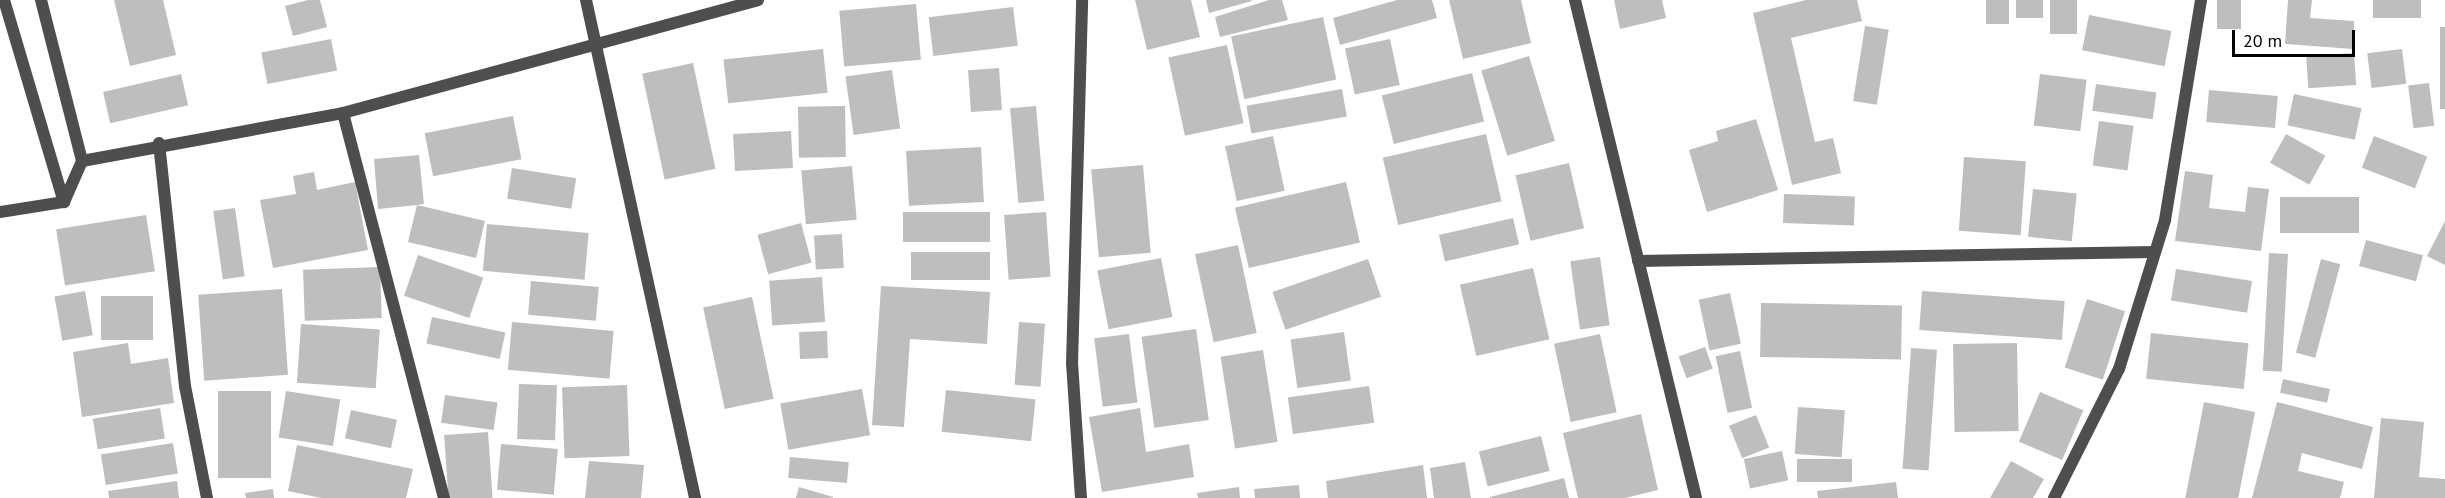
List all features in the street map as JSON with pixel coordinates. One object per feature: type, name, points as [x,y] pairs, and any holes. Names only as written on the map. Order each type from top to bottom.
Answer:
[{"type":"street","points":[[4,0],[64,202]]},
{"type":"street","points":[[41,0],[82,160],[64,202]]},
{"type":"street","points":[[586,0],[695,498]]},
{"type":"street","points":[[82,160],[159,142],[343,113],[758,0]]},
{"type":"street","points":[[1081,498],[1072,364],[1082,0]]},
{"type":"street","points":[[1575,0],[1696,498]]},
{"type":"street","points":[[2054,498],[2119,369],[2155,252],[2201,0]]},
{"type":"street","points":[[343,113],[444,498]]},
{"type":"street","points":[[159,142],[185,386],[207,498]]},
{"type":"street","points":[[0,212],[64,202]]},
{"type":"street","points":[[1638,261],[2155,252]]},
{"type":"building","points":[[114,0],[163,0],[176,55],[130,66]]},
{"type":"building","points":[[308,0],[320,0],[327,27],[293,36],[285,6]]},
{"type":"building","points":[[1135,0],[1191,0],[1200,37],[1147,50]]},
{"type":"building","points":[[1206,0],[1251,0],[1252,1],[1209,13]]},
{"type":"building","points":[[1269,0],[1282,0],[1288,20],[1220,37],[1215,17]]},
{"type":"building","points":[[1397,0],[1432,0],[1437,18],[1340,45],[1333,18]]},
{"type":"building","points":[[1449,0],[1521,0],[1531,43],[1463,59]]},
{"type":"building","points":[[1614,0],[1662,0],[1666,18],[1620,29]]},
{"type":"building","points":[[1806,0],[1857,0],[1862,21],[1791,38],[1815,142],[1833,138],[1841,173],[1792,185],[1753,13]]},
{"type":"building","points":[[1986,0],[2009,0],[2009,24],[1986,24]]},
{"type":"building","points":[[2016,0],[2043,0],[2043,18],[2016,18]]},
{"type":"building","points":[[2050,0],[2077,0],[2077,34],[2050,34]]},
{"type":"building","points":[[2217,0],[2241,0],[2241,29],[2217,29]]},
{"type":"building","points":[[2288,0],[2312,0],[2310,18],[2354,21],[2353,49],[2285,44]]},
{"type":"building","points":[[2373,0],[2421,0],[2421,18],[2373,18]]},
{"type":"building","points":[[916,4],[921,60],[844,66],[839,11]]},
{"type":"building","points":[[1013,7],[1018,46],[933,56],[929,17]]},
{"type":"building","points":[[2089,15],[2171,31],[2165,66],[2082,50]]},
{"type":"building","points":[[1323,17],[1336,80],[1244,99],[1231,37]]},
{"type":"building","points":[[1865,26],[1889,30],[1877,105],[1853,101]]},
{"type":"building","points":[[2440,27],[2445,27],[2445,109],[2440,109]]},
{"type":"building","points":[[331,39],[337,70],[267,84],[261,53]]},
{"type":"building","points":[[1390,39],[1400,85],[1355,95],[1345,49]]},
{"type":"building","points":[[1227,45],[1244,123],[1185,136],[1168,57]]},
{"type":"building","points":[[823,49],[828,93],[728,103],[724,59]]},
{"type":"building","points":[[2402,49],[2406,84],[2372,88],[2367,53]]},
{"type":"building","points":[[2354,53],[2356,85],[2308,88],[2306,56]]},
{"type":"building","points":[[1529,56],[1555,141],[1507,156],[1481,71]]},
{"type":"building","points":[[693,63],[715,169],[665,179],[642,74]]},
{"type":"building","points":[[999,68],[1002,110],[971,112],[968,70]]},
{"type":"building","points":[[892,70],[900,128],[854,135],[845,77]]},
{"type":"building","points":[[1472,73],[1484,122],[1394,144],[1382,95]]},
{"type":"building","points":[[181,74],[188,105],[110,123],[103,92]]},
{"type":"building","points":[[2040,74],[2087,80],[2080,131],[2034,126]]},
{"type":"building","points":[[2429,83],[2434,126],[2413,128],[2408,86]]},
{"type":"building","points":[[2096,84],[2156,92],[2153,119],[2092,111]]},
{"type":"building","points":[[1342,89],[1347,117],[1251,133],[1246,106]]},
{"type":"building","points":[[2209,90],[2278,96],[2275,128],[2206,122]]},
{"type":"building","points":[[2294,94],[2361,108],[2355,140],[2287,125]]},
{"type":"building","points":[[845,106],[846,157],[799,158],[798,107]]},
{"type":"building","points":[[1036,106],[1044,201],[1018,203],[1010,108]]},
{"type":"building","points":[[513,116],[521,159],[433,176],[425,133]]},
{"type":"building","points":[[1756,119],[1778,190],[1707,212],[1689,150],[1718,141],[1716,131]]},
{"type":"building","points":[[2099,121],[2134,126],[2127,170],[2093,166]]},
{"type":"building","points":[[791,131],[793,168],[735,171],[733,134]]},
{"type":"building","points":[[1486,134],[1502,201],[1398,225],[1383,158]]},
{"type":"building","points":[[2286,134],[2325,156],[2309,185],[2270,163]]},
{"type":"building","points":[[1273,136],[1285,191],[1237,201],[1225,146]]},
{"type":"building","points":[[2374,136],[2427,156],[2415,188],[2362,168]]},
{"type":"building","points":[[981,147],[984,202],[909,206],[906,151]]},
{"type":"building","points":[[419,155],[424,204],[378,209],[374,159]]},
{"type":"building","points":[[1964,157],[2026,161],[2021,235],[1959,231]]},
{"type":"building","points":[[1569,163],[1584,228],[1530,241],[1515,175]]},
{"type":"building","points":[[1143,165],[1151,253],[1099,257],[1091,170]]},
{"type":"building","points":[[852,166],[857,220],[806,224],[801,170]]},
{"type":"building","points":[[512,168],[576,178],[571,209],[507,199]]},
{"type":"building","points":[[2185,171],[2213,175],[2209,208],[2245,212],[2248,187],[2269,189],[2261,251],[2175,241]]},
{"type":"building","points":[[314,172],[317,190],[355,182],[368,250],[273,268],[260,200],[296,194],[293,176]]},
{"type":"building","points":[[1346,182],[1360,242],[1249,268],[1235,208]]},
{"type":"building","points":[[2033,189],[2077,194],[2072,241],[2028,237]]},
{"type":"building","points":[[1784,194],[1855,196],[1854,225],[1783,223]]},
{"type":"building","points":[[2280,197],[2359,197],[2359,233],[2280,233]]},
{"type":"building","points":[[417,205],[485,221],[476,258],[408,242]]},
{"type":"building","points":[[235,208],[245,276],[223,279],[213,211]]},
{"type":"building","points":[[903,212],[990,212],[990,242],[903,242]]},
{"type":"building","points":[[1046,212],[1051,277],[1009,280],[1004,215]]},
{"type":"building","points":[[146,215],[155,271],[65,286],[56,229]]},
{"type":"building","points":[[1513,218],[1519,244],[1445,261],[1439,235]]},
{"type":"building","points":[[2445,221],[2445,265],[2427,256]]},
{"type":"building","points":[[801,223],[812,263],[768,274],[758,235]]},
{"type":"building","points":[[487,224],[589,233],[585,280],[483,271]]},
{"type":"building","points":[[842,234],[844,268],[816,269],[814,235]]},
{"type":"building","points":[[2366,240],[2423,255],[2416,281],[2359,266]]},
{"type":"building","points":[[1238,245],[1257,333],[1214,342],[1195,254]]},
{"type":"building","points":[[911,252],[990,252],[990,280],[911,280]]},
{"type":"building","points":[[2269,253],[2288,254],[2282,372],[2263,371]]},
{"type":"building","points":[[418,255],[483,277],[469,318],[404,296]]},
{"type":"building","points":[[1600,257],[1610,325],[1580,330],[1570,261]]},
{"type":"building","points":[[1161,258],[1172,317],[1109,329],[1097,270]]},
{"type":"building","points":[[1368,259],[1381,297],[1286,330],[1273,292]]},
{"type":"building","points":[[2321,259],[2340,264],[2315,358],[2296,353]]},
{"type":"building","points":[[380,267],[382,318],[305,321],[303,270]]},
{"type":"building","points":[[1533,268],[1549,339],[1476,356],[1460,285]]},
{"type":"building","points":[[2176,269],[2252,281],[2247,313],[2171,301]]},
{"type":"building","points":[[822,277],[825,322],[772,326],[769,281]]},
{"type":"building","points":[[531,281],[599,287],[596,321],[528,315]]},
{"type":"building","points":[[881,286],[990,292],[987,344],[910,339],[904,427],[872,425]]},
{"type":"building","points":[[282,289],[288,375],[204,381],[198,295]]},
{"type":"building","points":[[85,291],[93,335],[62,341],[54,296]]},
{"type":"building","points":[[1922,291],[2065,301],[2062,340],[1919,330]]},
{"type":"building","points":[[1730,293],[1741,344],[1710,351],[1699,300]]},
{"type":"building","points":[[101,296],[153,296],[153,340],[101,340]]},
{"type":"building","points":[[752,297],[774,399],[725,409],[703,307]]},
{"type":"building","points":[[2087,299],[2125,311],[2103,380],[2065,367]]},
{"type":"building","points":[[1761,303],[1902,305],[1901,359],[1760,357]]},
{"type":"building","points":[[432,317],[505,333],[500,359],[426,343]]},
{"type":"building","points":[[512,322],[614,331],[609,379],[508,370]]},
{"type":"building","points":[[1019,322],[1045,324],[1041,387],[1015,385]]},
{"type":"building","points":[[301,324],[380,330],[376,388],[297,383]]},
{"type":"building","points":[[1196,329],[1209,420],[1154,428],[1142,337]]},
{"type":"building","points":[[827,331],[828,358],[800,359],[799,332]]},
{"type":"building","points":[[1344,332],[1351,381],[1297,388],[1291,340]]},
{"type":"building","points":[[2151,333],[2248,343],[2244,389],[2146,379]]},
{"type":"building","points":[[1129,334],[1137,402],[1103,407],[1094,338]]},
{"type":"building","points":[[1600,334],[1617,412],[1571,422],[1554,344]]},
{"type":"building","points":[[128,343],[131,364],[168,358],[174,403],[82,417],[73,352]]},
{"type":"building","points":[[2017,343],[2019,431],[1955,432],[1953,344]]},
{"type":"building","points":[[1705,347],[1713,369],[1687,378],[1679,357]]},
{"type":"building","points":[[1911,348],[1937,350],[1928,471],[1903,469]]},
{"type":"building","points":[[1263,350],[1278,442],[1235,449],[1221,357]]},
{"type":"building","points":[[1740,351],[1752,408],[1728,413],[1716,356]]},
{"type":"building","points":[[2283,379],[2330,389],[2327,403],[2280,393]]},
{"type":"building","points":[[519,384],[557,385],[555,440],[517,439]]},
{"type":"building","points":[[627,385],[629,456],[565,458],[562,387]]},
{"type":"building","points":[[1369,386],[1374,423],[1293,434],[1288,397]]},
{"type":"building","points":[[862,389],[870,435],[788,450],[780,403]]},
{"type":"building","points":[[946,390],[1036,399],[1031,441],[942,432]]},
{"type":"building","points":[[218,391],[271,391],[271,478],[218,478]]},
{"type":"building","points":[[286,391],[340,400],[333,446],[279,437]]},
{"type":"building","points":[[2040,392],[2083,410],[2062,460],[2019,442]]},
{"type":"building","points":[[445,395],[497,402],[494,430],[441,423]]},
{"type":"building","points":[[2204,402],[2255,412],[2238,498],[2185,498]]},
{"type":"building","points":[[2277,402],[2373,427],[2362,469],[2302,453],[2298,471],[2344,482],[2340,498],[2252,498]]},
{"type":"building","points":[[1798,407],[1845,410],[1842,457],[1795,454]]},
{"type":"building","points":[[160,408],[165,439],[98,449],[93,419]]},
{"type":"building","points":[[1140,408],[1146,452],[1189,444],[1194,477],[1102,492],[1089,417]]},
{"type":"building","points":[[351,410],[397,420],[391,448],[345,438]]},
{"type":"building","points":[[1641,414],[1658,490],[1625,498],[1578,498],[1563,433]]},
{"type":"building","points":[[1756,415],[1769,447],[1742,458],[1729,426]]},
{"type":"building","points":[[2381,418],[2424,422],[2419,477],[2445,479],[2445,498],[2374,498]]},
{"type":"building","points":[[488,432],[493,498],[449,498],[444,435]]},
{"type":"building","points":[[1541,436],[1550,471],[1488,486],[1479,451]]},
{"type":"building","points":[[173,443],[178,474],[106,485],[101,454]]},
{"type":"building","points":[[501,444],[558,449],[554,495],[497,490]]},
{"type":"building","points":[[297,445],[413,469],[406,498],[321,498],[288,491]]},
{"type":"building","points":[[1782,451],[1788,480],[1750,488],[1744,459]]},
{"type":"building","points":[[790,457],[849,462],[847,483],[788,478]]},
{"type":"building","points":[[1797,459],[1852,459],[1852,482],[1797,482]]},
{"type":"building","points":[[589,461],[644,465],[641,498],[585,498]]},
{"type":"building","points":[[2011,461],[2044,479],[2033,498],[1990,498]]},
{"type":"building","points":[[1465,462],[1471,498],[1434,498],[1430,468]]},
{"type":"building","points":[[1423,465],[1427,498],[1328,498],[1326,481]]},
{"type":"building","points":[[1564,478],[1569,498],[1490,498],[1490,497]]},
{"type":"building","points":[[177,481],[179,498],[109,498],[108,491]]},
{"type":"building","points":[[1896,482],[1898,498],[1818,498],[1817,491]]},
{"type":"building","points":[[1299,485],[1300,498],[1255,498],[1254,489]]},
{"type":"building","points":[[799,487],[833,497],[833,498],[796,498]]},
{"type":"building","points":[[1239,487],[1240,498],[1198,498],[1197,493]]},
{"type":"building","points":[[273,489],[274,498],[246,498],[245,493]]}]
